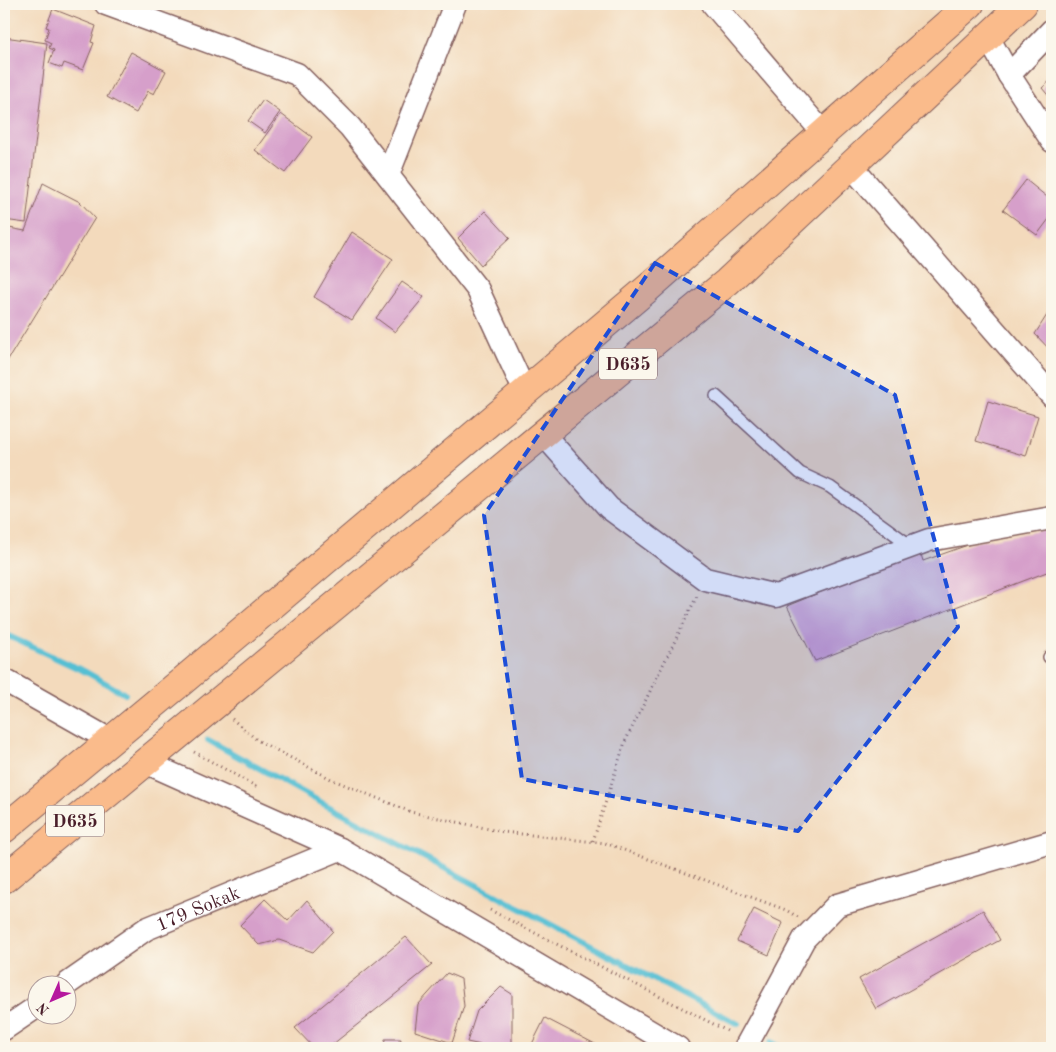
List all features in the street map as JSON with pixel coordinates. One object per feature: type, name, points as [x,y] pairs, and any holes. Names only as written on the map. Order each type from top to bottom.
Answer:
[{"type":"highway","name":"D635","points":[[4,829],[648,289],[970,4]]},
{"type":"highway","name":"D635","points":[[4,879],[727,282],[1023,4]]},
{"type":"street","points":[[106,4],[297,74],[350,127],[478,290],[525,392]]},
{"type":"street","points":[[388,175],[454,4]]},
{"type":"street","points":[[713,4],[824,134]]},
{"type":"street","points":[[1009,75],[1052,30]]},
{"type":"street","points":[[988,37],[1009,75],[1052,141]]},
{"type":"street","points":[[851,166],[1052,396]]},
{"type":"street","points":[[543,434],[609,508],[706,579],[776,596],[929,540],[1052,518]]},
{"type":"street","points":[[4,680],[110,740]]},
{"type":"street","points":[[145,762],[340,849],[652,1043],[678,1048]]},
{"type":"street","points":[[745,1048],[804,939],[838,905],[1052,842]]},
{"type":"street","name":"179 Sokak","points":[[78,976],[146,929],[340,849]]},
{"type":"street","points":[[4,1029],[28,1013]]},
{"type":"lane","points":[[716,396],[800,473],[830,487],[911,546]]},
{"type":"path","points":[[593,842],[625,742],[706,579]]},
{"type":"path","points":[[214,704],[257,740],[333,780],[411,812],[503,832],[605,843],[786,910],[815,928]]},
{"type":"highlighted area","points":[[655,263],[895,395],[958,627],[798,831],[522,779],[484,515]]},
{"type":"building","points":[[53,9],[96,26],[91,42],[94,43],[83,70],[64,63],[62,68],[49,63],[54,50],[49,48],[51,43],[45,40],[49,28],[46,27]]},
{"type":"building","points":[[4,37],[47,43],[26,223],[4,220]]},
{"type":"building","points":[[131,52],[166,71],[154,94],[148,91],[136,113],[107,97]]},
{"type":"building","points":[[1052,79],[1052,100],[1042,88]]},
{"type":"building","points":[[263,100],[280,112],[265,133],[248,121]]},
{"type":"building","points":[[281,114],[312,137],[285,173],[255,150]]},
{"type":"building","points":[[1026,180],[1052,201],[1052,215],[1037,235],[1003,210]]},
{"type":"building","points":[[43,183],[80,202],[95,218],[4,366],[4,227],[25,231]]},
{"type":"building","points":[[485,211],[510,238],[481,265],[458,238]]},
{"type":"building","points":[[352,232],[393,259],[352,320],[314,297]]},
{"type":"building","points":[[402,282],[424,297],[395,332],[376,318]]},
{"type":"building","points":[[1052,307],[1052,352],[1035,334]]},
{"type":"building","points":[[988,401],[1038,416],[1026,456],[976,441]]},
{"type":"building","points":[[1052,529],[1052,570],[815,661],[787,606],[920,551],[923,561],[976,542]]},
{"type":"building","points":[[265,899],[288,921],[307,900],[333,931],[313,952],[279,940],[259,945],[240,925]]},
{"type":"building","points":[[754,909],[783,923],[769,955],[737,941]]},
{"type":"building","points":[[983,910],[1000,940],[876,1009],[859,979]]},
{"type":"building","points":[[406,937],[432,965],[328,1048],[314,1048],[295,1028]]},
{"type":"building","points":[[447,973],[461,979],[464,1006],[452,1043],[415,1031],[418,1005]]},
{"type":"building","points":[[501,987],[512,994],[512,1048],[495,1048],[467,1042],[477,1011]]},
{"type":"building","points":[[545,1018],[597,1045],[594,1048],[530,1048]]},
{"type":"building","points":[[385,1039],[401,1039],[399,1048],[384,1048]]},
{"type":"waterway","points":[[4,634],[86,672],[125,694]]},
{"type":"waterway","points":[[208,740],[322,803],[738,1024]]},
{"type":"waterway","points":[[771,1042],[782,1048]]}]
